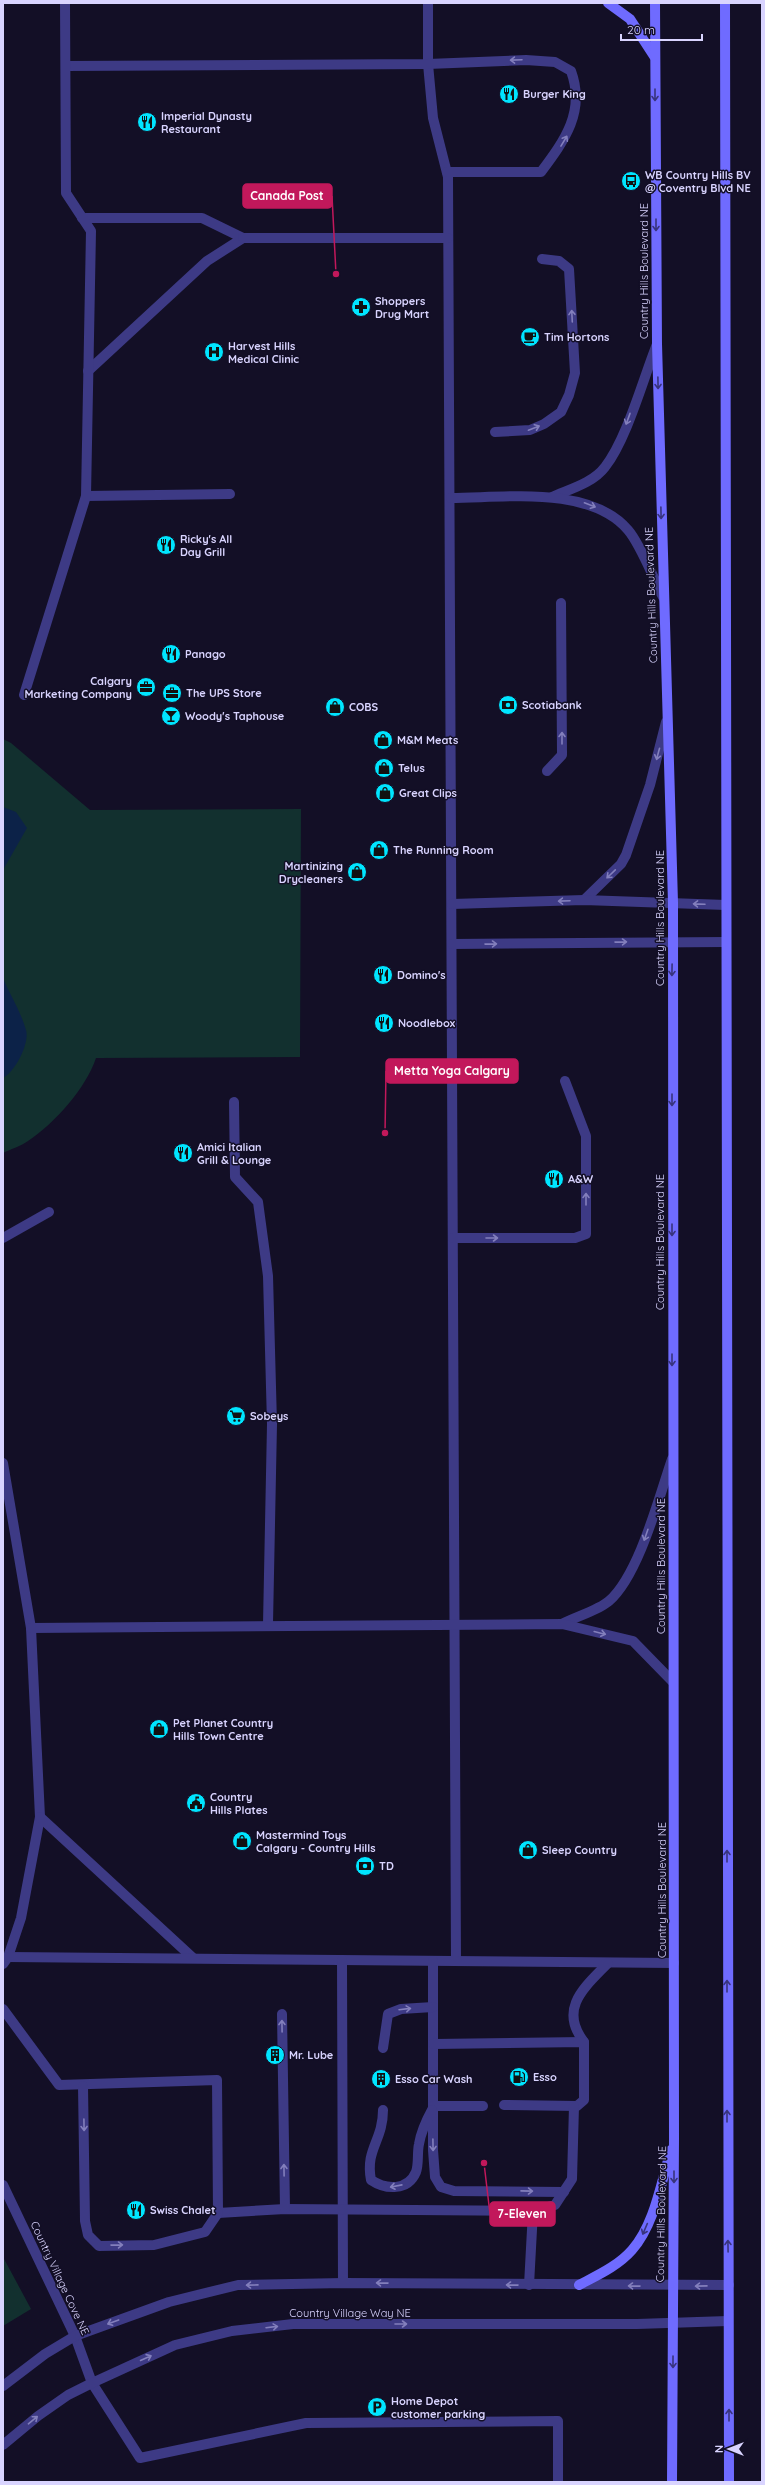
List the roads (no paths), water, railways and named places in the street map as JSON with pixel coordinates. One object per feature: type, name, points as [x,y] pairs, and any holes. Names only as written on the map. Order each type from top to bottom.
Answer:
[{"type":"main road","points":[[608,3],[630,19],[654,56]]},
{"type":"main road","name":"Country Hills Boulevard NE","points":[[655,3],[654,56],[657,344],[662,597],[668,716],[673,903],[672,1459],[674,2138],[672,2482]]},
{"type":"main road","points":[[725,3],[728,2321],[730,2482]]},
{"type":"main road","points":[[579,2285],[609,2269],[625,2257],[645,2232],[674,2138]]},
{"type":"street","points":[[24,695],[86,496],[91,231],[66,193],[65,3]]},
{"type":"street","points":[[428,3],[428,64],[433,118],[447,172],[448,238],[451,498],[456,1961]]},
{"type":"street","points":[[66,66],[428,64],[526,60],[555,62],[571,71],[575,82],[572,122],[565,140],[541,172],[447,172]]},
{"type":"street","points":[[82,218],[202,218],[243,238],[448,238]]},
{"type":"street","points":[[88,371],[207,261],[243,238]]},
{"type":"street","points":[[496,432],[530,430],[544,424],[561,412],[569,395],[575,373],[569,270],[559,261],[542,259]]},
{"type":"street","points":[[552,497],[590,480],[606,466],[618,446],[657,344]]},
{"type":"street","points":[[86,496],[230,494]]},
{"type":"street","points":[[451,498],[552,497],[587,504],[608,513],[628,530],[662,597]]},
{"type":"street","points":[[547,771],[562,755],[561,603]]},
{"type":"street","points":[[584,900],[621,864],[626,855],[650,785],[668,716]]},
{"type":"street","points":[[452,904],[584,900],[726,905]]},
{"type":"street","points":[[452,944],[726,942]]},
{"type":"street","points":[[453,1238],[575,1238],[586,1234],[586,1136],[565,1081]]},
{"type":"street","points":[[234,1102],[235,1177],[258,1202],[268,1276],[272,1424],[268,1624]]},
{"type":"street","points":[[3,1238],[48,1212]]},
{"type":"street","points":[[562,1624],[609,1601],[620,1587],[640,1553],[672,1459]]},
{"type":"street","points":[[3,1463],[31,1628],[40,1817],[21,1918],[6,1960],[193,1958],[674,1963]]},
{"type":"street","points":[[31,1628],[268,1624],[562,1624],[633,1641],[673,1682]]},
{"type":"street","points":[[40,1817],[193,1958]]},
{"type":"street","points":[[342,1960],[343,2283]]},
{"type":"street","points":[[433,1961],[433,2106],[435,2177],[441,2187],[454,2190],[564,2192]]},
{"type":"street","points":[[504,2106],[577,2106],[584,2100],[584,2042],[577,2033],[573,2005],[578,1994],[608,1963]]},
{"type":"street","points":[[383,2048],[388,2014],[401,2009],[433,2007]]},
{"type":"street","points":[[3,2009],[59,2085],[83,2086],[217,2080],[218,2213],[205,2232],[154,2245],[99,2246],[88,2235],[85,2221],[83,2086]]},
{"type":"street","points":[[282,2014],[285,2209]]},
{"type":"street","points":[[433,2044],[584,2042]]},
{"type":"street","points":[[433,2106],[483,2106]]},
{"type":"street","points":[[384,2110],[383,2127],[370,2158],[371,2180],[387,2187],[399,2187],[412,2180],[417,2170],[419,2144],[423,2127],[433,2106]]},
{"type":"street","points":[[218,2213],[285,2209],[533,2211],[555,2205],[572,2179],[574,2106]]},
{"type":"street","name":"Country Village Cove NE","points":[[3,2185],[75,2336],[92,2383],[140,2458],[306,2423],[558,2421],[558,2482]]},
{"type":"street","points":[[530,2285],[533,2211]]},
{"type":"street","points":[[3,2386],[45,2354],[75,2336],[169,2302],[238,2285],[343,2283],[673,2286],[729,2285]]},
{"type":"street","name":"Country Village Way NE","points":[[3,2445],[38,2416],[68,2395],[92,2383],[175,2345],[232,2331],[293,2324],[673,2323],[728,2321]]},
{"type":"water","points":[[3,807],[16,812],[27,828],[3,870]]},
{"type":"water","points":[[3,978],[21,1017],[27,1036],[24,1049],[17,1064],[8,1075],[3,1078]]},
{"type":"place","name":"Burger King","points":[[509,94]]},
{"type":"place","name":"Imperial Dynasty Restaurant","points":[[147,122]]},
{"type":"place","name":"WB Country Hills BV @ Coventry Blvd NE","points":[[631,181]]},
{"type":"place","name":"Canada Post","points":[[336,274]]},
{"type":"place","name":"Shoppers Drug Mart","points":[[361,307]]},
{"type":"place","name":"Tim Hortons","points":[[530,337]]},
{"type":"place","name":"Harvest Hills Medical Clinic","points":[[214,352]]},
{"type":"place","name":"Ricky's All Day Grill","points":[[166,545]]},
{"type":"place","name":"Panago","points":[[171,654]]},
{"type":"place","name":"Calgary Marketing Company","points":[[146,687]]},
{"type":"place","name":"The UPS Store","points":[[172,693]]},
{"type":"place","name":"Scotiabank","points":[[508,705]]},
{"type":"place","name":"COBS","points":[[335,707]]},
{"type":"place","name":"Woody's Taphouse","points":[[171,716]]},
{"type":"place","name":"M&M Meats","points":[[383,740]]},
{"type":"place","name":"Telus","points":[[384,768]]},
{"type":"place","name":"Great Clips","points":[[385,793]]},
{"type":"place","name":"The Running Room","points":[[379,850]]},
{"type":"place","name":"Martinizing Drycleaners","points":[[357,872]]},
{"type":"place","name":"Domino's","points":[[383,975]]},
{"type":"place","name":"Noodlebox","points":[[384,1023]]},
{"type":"place","name":"Metta Yoga Calgary","points":[[385,1133]]},
{"type":"place","name":"Amici Italian Grill & Lounge","points":[[183,1153]]},
{"type":"place","name":"A&W","points":[[554,1179]]},
{"type":"place","name":"Sobeys","points":[[236,1416]]},
{"type":"place","name":"Pet Planet Country Hills Town Centre","points":[[159,1729]]},
{"type":"place","name":"Country Hills Plates","points":[[196,1803]]},
{"type":"place","name":"Mastermind Toys Calgary - Country Hills","points":[[242,1841]]},
{"type":"place","name":"Sleep Country","points":[[528,1850]]},
{"type":"place","name":"TD","points":[[365,1866]]},
{"type":"place","name":"Mr. Lube","points":[[275,2055]]},
{"type":"place","name":"Esso","points":[[519,2077]]},
{"type":"place","name":"Esso Car Wash","points":[[381,2079]]},
{"type":"place","name":"7-Eleven","points":[[484,2163]]},
{"type":"place","name":"Swiss Chalet","points":[[136,2210]]},
{"type":"place","name":"Home Depot customer parking","points":[[377,2407]]}]
